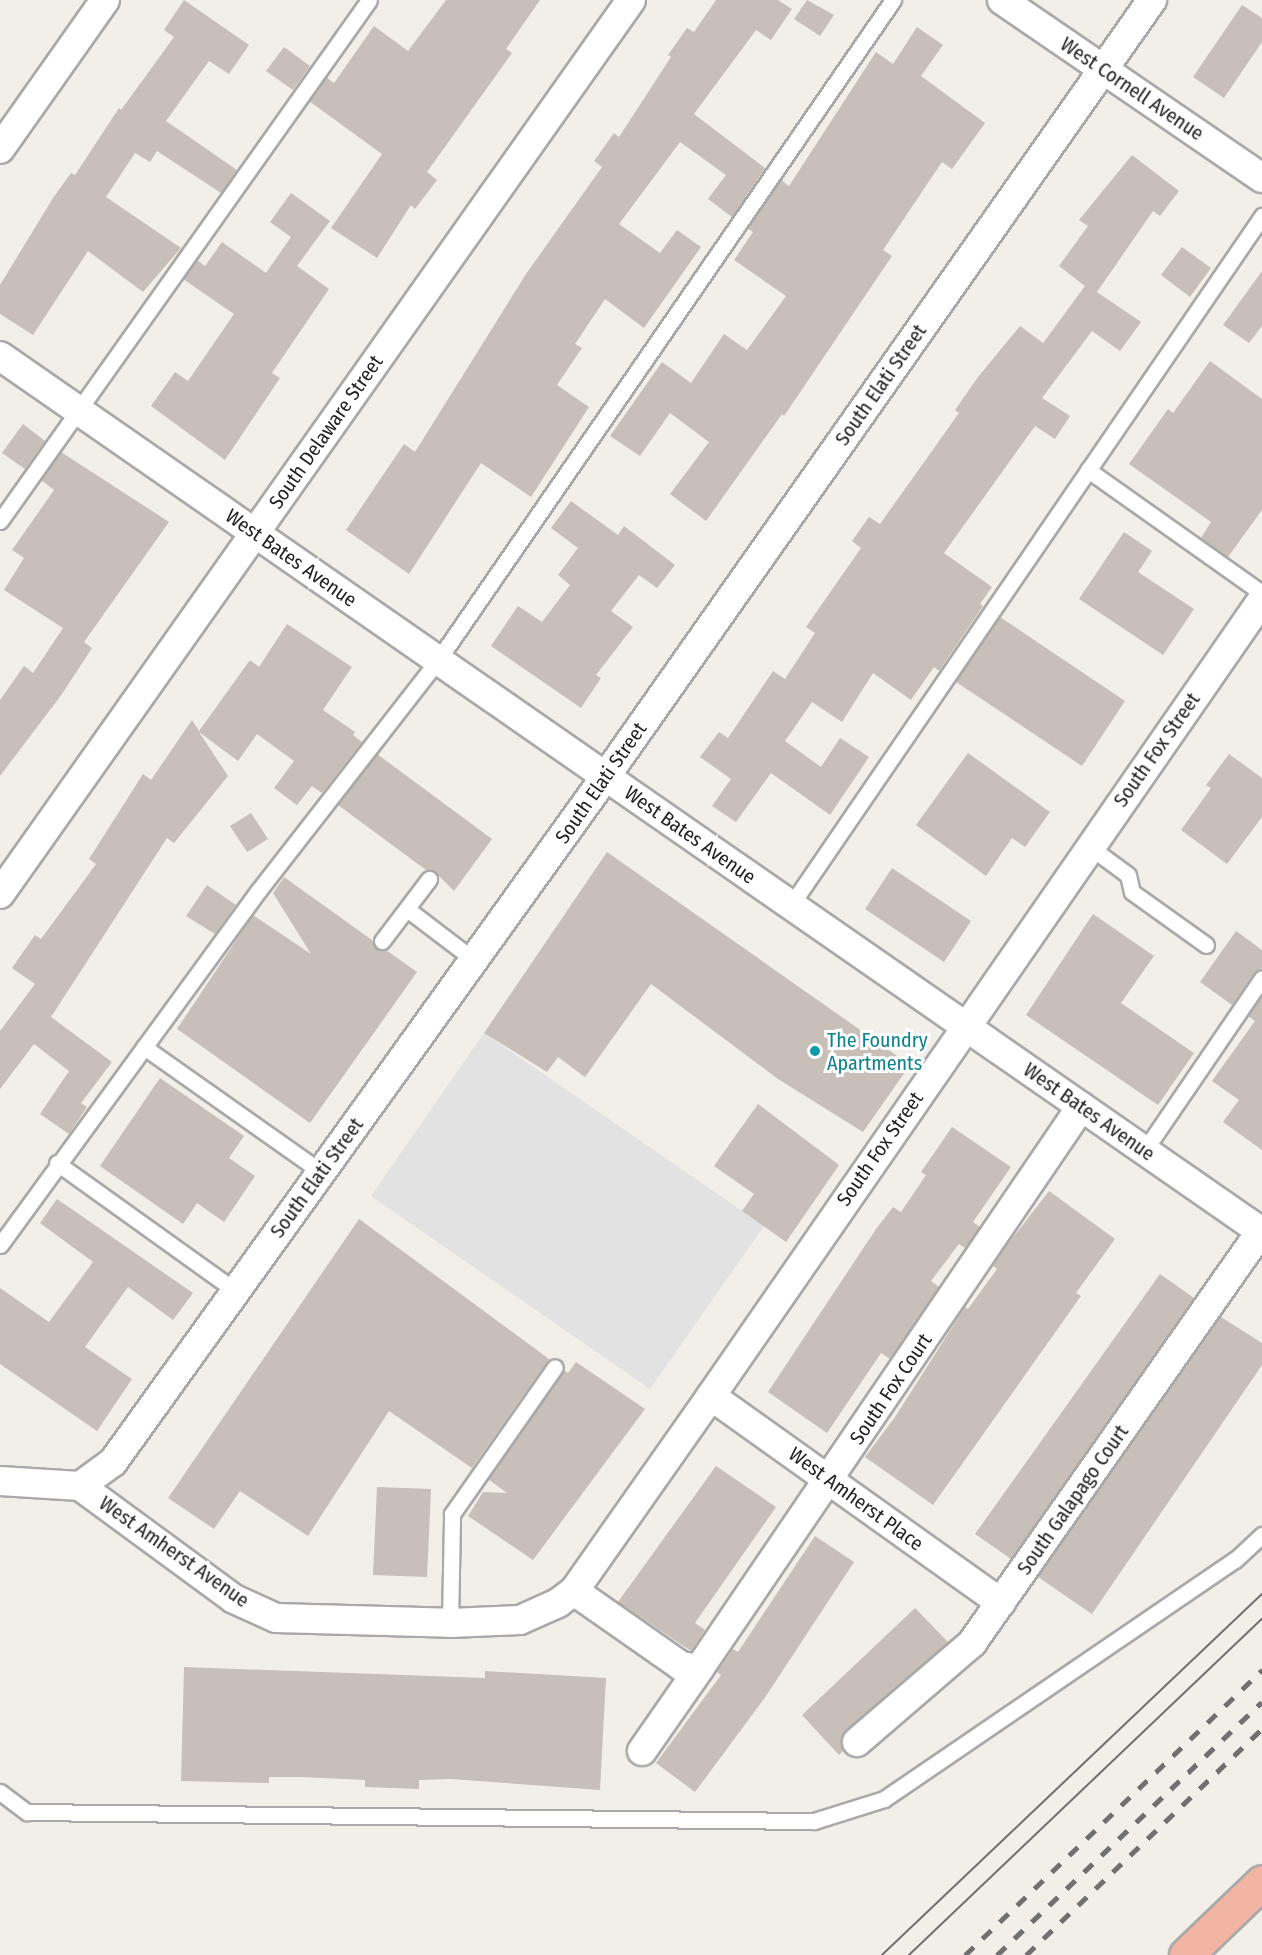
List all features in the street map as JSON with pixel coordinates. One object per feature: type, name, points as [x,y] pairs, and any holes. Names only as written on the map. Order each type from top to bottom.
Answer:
[{"type":"highway","points":[[1186,1955],[1262,1882]]},
{"type":"street","points":[[0,149],[105,0]]},
{"type":"street","name":"South Delaware Street","points":[[0,894],[631,0]]},
{"type":"street","name":"West Cornell Avenue","points":[[1002,0],[1262,178]]},
{"type":"street","name":"South Elati Street","points":[[80,1486],[113,1462],[606,776],[1152,0]]},
{"type":"street","name":"West Bates Avenue","points":[[0,356],[1261,1232]]},
{"type":"street","name":"South Fox Street","points":[[450,1623],[520,1620],[558,1603],[574,1590],[1262,600]]},
{"type":"street","name":"South Fox Court","points":[[642,1751],[830,1481],[1081,1107]]},
{"type":"street","name":"South Galapago Court","points":[[857,1742],[972,1643],[1261,1232]]},
{"type":"street","name":"West Amherst Place","points":[[711,1396],[1001,1603]]},
{"type":"street","points":[[0,1481],[80,1486]]},
{"type":"street","name":"West Amherst Avenue","points":[[80,1486],[234,1599],[276,1618],[450,1623]]},
{"type":"street","points":[[574,1590],[681,1666],[699,1669]]},
{"type":"lane","points":[[0,521],[369,0]]},
{"type":"lane","points":[[0,1245],[57,1163],[259,890],[438,660],[893,0]]},
{"type":"lane","points":[[791,905],[1262,216]]},
{"type":"lane","points":[[1088,470],[1262,593]]},
{"type":"lane","points":[[1090,847],[1128,875],[1132,892],[1206,945]]},
{"type":"lane","points":[[382,941],[429,879]]},
{"type":"lane","points":[[407,909],[474,960]]},
{"type":"lane","points":[[1144,1151],[1262,978]]},
{"type":"lane","points":[[144,1047],[321,1172]]},
{"type":"lane","points":[[57,1163],[236,1291]]},
{"type":"lane","points":[[450,1623],[452,1514],[555,1366]]},
{"type":"lane","points":[[0,1792],[27,1812],[814,1821],[884,1799],[1235,1560],[1262,1535]]},
{"type":"shaded area","points":[[484,1033],[764,1226],[650,1389],[371,1196]]},
{"type":"building","points":[[184,0],[249,45],[229,74],[209,61],[166,121],[237,170],[221,193],[157,151],[150,162],[135,153],[106,197],[181,248],[143,292],[88,251],[33,335],[0,314],[0,285],[53,198],[71,173],[75,175],[119,108],[121,110],[174,37],[164,30]]},
{"type":"building","points":[[446,0],[540,0],[506,49],[512,53],[427,172],[437,180],[415,209],[411,205],[377,258],[331,228],[382,154],[309,101],[326,77],[334,83],[374,26],[408,51]]},
{"type":"building","points":[[716,0],[778,0],[792,9],[771,40],[756,30],[694,114],[765,168],[732,217],[708,199],[726,175],[680,142],[619,224],[660,253],[677,230],[701,247],[644,328],[605,299],[575,344],[582,348],[557,385],[589,407],[531,497],[481,463],[409,574],[346,530],[404,444],[415,452],[526,274],[602,167],[594,161],[614,133],[619,137],[671,57],[668,55],[687,28],[694,32]]},
{"type":"building","points":[[807,0],[834,15],[820,36],[794,19]]},
{"type":"building","points":[[1242,5],[1262,18],[1262,42],[1224,98],[1193,77]]},
{"type":"building","points":[[917,27],[943,45],[921,76],[985,123],[952,169],[942,162],[883,250],[892,256],[784,416],[782,414],[706,521],[670,494],[709,442],[670,413],[640,456],[610,436],[662,362],[691,383],[724,334],[747,350],[786,296],[734,260],[753,232],[747,228],[781,180],[789,186],[876,52],[893,64]]},
{"type":"building","points":[[284,47],[310,66],[293,90],[266,71]]},
{"type":"building","points":[[1132,155],[1179,191],[1160,216],[1153,211],[1097,292],[1141,322],[1120,351],[1092,331],[1042,398],[1070,416],[1055,439],[1035,426],[944,553],[992,587],[980,604],[983,606],[939,671],[934,667],[911,700],[873,673],[842,722],[812,702],[785,741],[821,767],[840,738],[869,757],[830,815],[771,773],[736,822],[712,806],[731,779],[700,757],[719,732],[728,738],[773,671],[785,679],[815,633],[806,627],[861,548],[852,541],[869,517],[880,524],[959,413],[955,410],[978,377],[1020,326],[1043,343],[1085,286],[1059,266],[1088,226],[1079,220]]},
{"type":"building","points":[[291,193],[330,221],[297,266],[329,289],[272,373],[280,378],[225,460],[151,406],[175,372],[188,381],[234,314],[183,279],[197,260],[205,266],[222,242],[266,273],[291,237],[270,222]]},
{"type":"building","points":[[1182,247],[1211,268],[1190,297],[1161,275]]},
{"type":"building","points":[[1262,271],[1262,326],[1249,343],[1223,325]]},
{"type":"building","points":[[1210,361],[1262,399],[1262,510],[1228,557],[1201,538],[1211,522],[1129,464],[1168,409],[1173,413]]},
{"type":"building","points":[[23,424],[45,441],[25,469],[2,453]]},
{"type":"building","points":[[61,452],[169,522],[84,642],[92,648],[62,694],[0,776],[0,700],[24,666],[33,673],[63,628],[4,590],[24,558],[12,550],[54,490],[41,480]]},
{"type":"building","points":[[571,501],[618,535],[624,526],[675,565],[657,588],[639,575],[611,611],[633,627],[596,675],[601,678],[581,708],[491,646],[518,606],[542,622],[570,585],[558,575],[578,548],[551,528]]},
{"type":"building","points":[[1124,532],[1152,551],[1138,572],[1194,609],[1163,655],[1079,599]]},
{"type":"building","points":[[1000,617],[1125,701],[1082,766],[956,682]]},
{"type":"building","points":[[287,624],[352,667],[323,710],[355,732],[353,735],[362,742],[322,793],[312,786],[297,805],[274,788],[294,761],[257,734],[238,761],[199,732],[228,776],[174,843],[167,838],[51,1017],[112,1062],[81,1103],[87,1107],[69,1134],[40,1114],[69,1071],[34,1044],[0,1089],[0,1031],[35,984],[12,968],[35,935],[41,939],[96,864],[89,859],[143,774],[151,780],[192,720],[199,731],[250,660],[259,667]]},
{"type":"building","points":[[968,753],[1050,812],[1025,847],[1012,838],[986,876],[916,825]]},
{"type":"building","points":[[377,754],[492,839],[454,891],[434,871],[426,870],[338,805]]},
{"type":"building","points":[[1229,754],[1262,778],[1262,817],[1227,864],[1181,830],[1211,788],[1206,785]]},
{"type":"building","points":[[251,813],[268,839],[247,852],[230,826]]},
{"type":"building","name":"The Foundry Apartments","points":[[607,852],[910,1065],[863,1132],[778,1079],[651,984],[585,1077],[558,1057],[547,1072],[484,1033]]},
{"type":"building","points":[[892,868],[971,921],[944,962],[865,909]]},
{"type":"building","points":[[284,877],[372,940],[377,949],[386,950],[417,972],[310,1123],[177,1029],[253,915],[311,954],[273,893]]},
{"type":"building","points":[[207,885],[236,905],[215,934],[186,916]]},
{"type":"building","points":[[1093,914],[1154,956],[1121,1003],[1194,1053],[1158,1105],[1026,1015]]},
{"type":"building","points":[[1236,931],[1262,950],[1262,968],[1254,973],[1232,1005],[1200,982]]},
{"type":"building","points":[[1262,995],[1262,1150],[1223,1122],[1239,1100],[1212,1081],[1255,1021],[1248,1016]]},
{"type":"building","points":[[160,1078],[244,1136],[229,1158],[255,1176],[224,1222],[197,1203],[183,1224],[100,1166]]},
{"type":"building","points":[[758,1104],[839,1165],[786,1242],[742,1211],[754,1194],[714,1166]]},
{"type":"building","points":[[952,1127],[1011,1167],[973,1222],[980,1227],[965,1248],[959,1244],[931,1281],[939,1287],[890,1359],[881,1353],[827,1433],[768,1392],[876,1229],[893,1207],[901,1212],[926,1175],[921,1172]]},
{"type":"building","points":[[1049,1191],[1115,1239],[1076,1293],[1081,1296],[933,1505],[865,1457],[895,1417],[965,1307],[968,1309],[997,1269],[993,1266],[1007,1245]]},
{"type":"building","points":[[57,1199],[193,1293],[173,1320],[128,1287],[85,1347],[132,1379],[97,1431],[0,1364],[0,1288],[49,1322],[93,1262],[40,1223]]},
{"type":"building","points":[[359,1219],[549,1359],[472,1468],[389,1411],[308,1536],[240,1491],[214,1529],[168,1498]]},
{"type":"building","points":[[1160,1274],[1194,1298],[1011,1559],[975,1534]]},
{"type":"building","points":[[1221,1317],[1262,1343],[1262,1365],[1092,1614],[1038,1577]]},
{"type":"building","points":[[576,1362],[645,1409],[533,1560],[468,1516],[483,1492],[507,1493],[488,1479],[564,1370],[568,1373]]},
{"type":"building","points":[[716,1466],[776,1507],[695,1623],[705,1630],[691,1651],[618,1602]]},
{"type":"building","points":[[377,1487],[431,1489],[427,1577],[373,1575]]},
{"type":"building","points":[[815,1536],[854,1562],[766,1696],[695,1792],[656,1763],[721,1675],[717,1672],[733,1649],[738,1652]]},
{"type":"building","points":[[915,1608],[948,1642],[846,1730],[841,1737],[843,1751],[839,1755],[802,1715]]},
{"type":"building","points":[[184,1667],[485,1678],[485,1671],[606,1678],[600,1790],[451,1779],[419,1780],[419,1789],[365,1787],[365,1780],[301,1777],[269,1777],[269,1783],[181,1781]]},
{"type":"tram line","points":[[882,1955],[1262,1594]]},
{"type":"tram line","points":[[909,1955],[1262,1619]]},
{"type":"railway","points":[[965,1955],[1262,1670]]},
{"type":"railway","points":[[997,1955],[1262,1702]]},
{"type":"railway","points":[[1026,1955],[1262,1729]]},
{"type":"place","name":"The Foundry Apartments","points":[[815,1051]]}]
